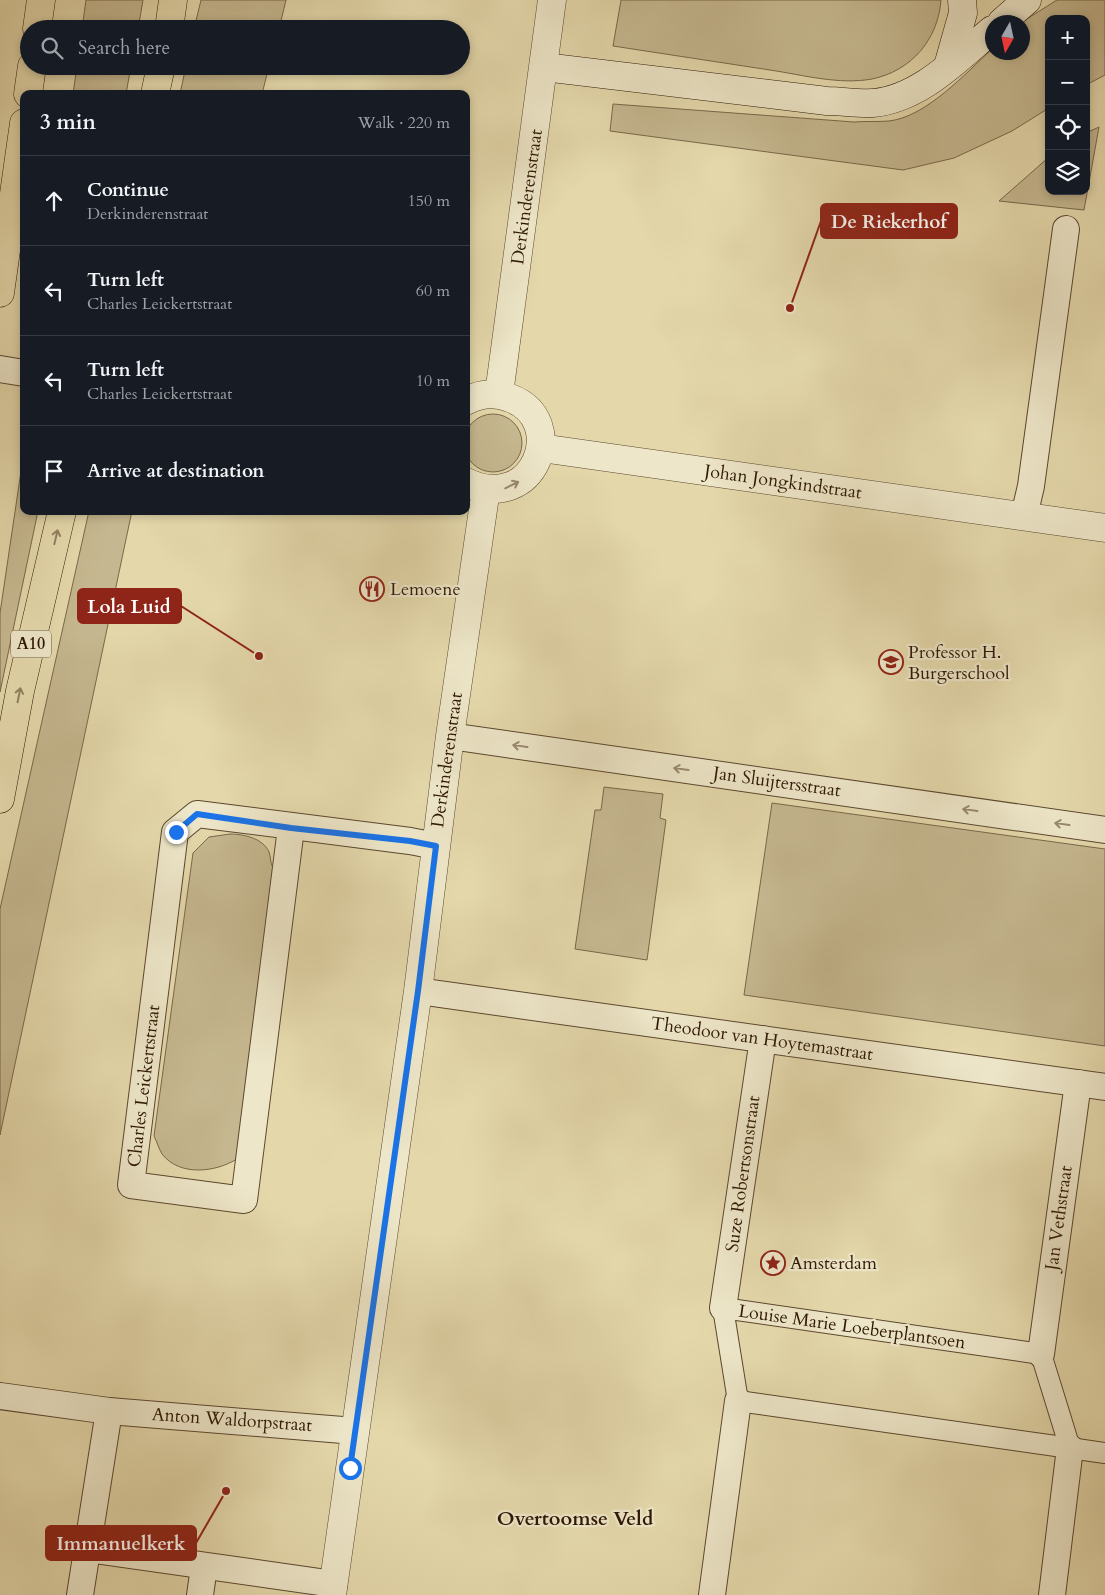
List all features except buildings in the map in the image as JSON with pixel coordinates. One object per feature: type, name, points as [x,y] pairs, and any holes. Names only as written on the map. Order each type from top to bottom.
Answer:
[{"type":"highway","points":[[38,20],[41,0]]},
{"type":"highway","points":[[170,20],[173,0]]},
{"type":"highway","points":[[29,90],[31,75]]},
{"type":"highway","points":[[156,90],[159,75]]},
{"type":"highway","points":[[0,293],[20,151]]},
{"type":"highway","name":"A10","points":[[0,799],[20,691],[61,515]]},
{"type":"street","name":"Derkinderenstraat","points":[[499,394],[552,0]]},
{"type":"street","points":[[948,66],[963,13],[962,0]]},
{"type":"street","points":[[1010,15],[1027,0]]},
{"type":"street","points":[[544,67],[827,101],[873,103],[903,96],[928,82],[985,36]]},
{"type":"street","points":[[1024,516],[1032,486],[1066,229]]},
{"type":"street","points":[[0,369],[20,372]]},
{"type":"street","points":[[470,399],[483,394],[499,394],[520,401],[532,412],[540,429],[541,448],[530,473],[517,484],[503,489],[476,486]]},
{"type":"street","name":"Johan Jongkindstraat","points":[[541,448],[1105,528]]},
{"type":"street","name":"Derkinderenstraat","points":[[333,1589],[418,991],[450,736],[476,486]]},
{"type":"street","name":"Jan Sluijtersstraat","points":[[450,736],[1105,830]]},
{"type":"street","name":"Charles Leickertstraat","points":[[291,828],[244,1200],[131,1185],[176,832],[197,814],[291,828],[410,841],[436,846]]},
{"type":"street","name":"Theodoor van Hoytemastraat","points":[[418,991],[1105,1087]]},
{"type":"street","name":"Suze Robertsonstraat","points":[[723,1308],[763,1039]]},
{"type":"street","name":"Jan Vethstraat","points":[[1041,1354],[1078,1083]]},
{"type":"street","name":"Louise Marie Loeberplantsoen","points":[[738,1401],[723,1308],[1041,1354]]},
{"type":"street","points":[[1041,1354],[1070,1448],[1052,1595]]},
{"type":"street","name":"Anton Waldorpstraat","points":[[0,1396],[109,1411],[356,1431]]},
{"type":"street","points":[[712,1595],[738,1401],[1105,1453]]},
{"type":"street","points":[[80,1595],[109,1411]]},
{"type":"street","points":[[87,1549],[333,1589]]},
{"type":"street","points":[[200,1595],[204,1567]]},
{"type":"shaded area","points":[[86,0],[143,0],[140,20],[83,20]]},
{"type":"shaded area","points":[[201,0],[286,0],[281,20],[196,20]]},
{"type":"shaded area","points":[[621,0],[941,0],[939,15],[928,40],[910,61],[886,75],[859,81],[847,81],[821,79],[613,46]]},
{"type":"shaded area","points":[[1057,0],[1105,0],[1105,75],[1090,83],[1090,15],[1045,15],[1045,110],[1012,131],[954,158],[903,170],[610,131],[613,104],[854,122],[889,121],[903,118],[931,103],[985,56],[985,60],[1030,60],[1030,17]]},
{"type":"shaded area","points":[[76,75],[129,75],[127,90],[74,90]]},
{"type":"shaded area","points":[[184,75],[267,75],[263,90],[181,90]]},
{"type":"shaded area","points":[[1099,127],[1090,177],[1090,150],[1090,131]]},
{"type":"shaded area","points":[[1045,161],[1045,195],[1087,195],[1084,210],[999,201]]},
{"type":"shaded area","points":[[499,414],[504,416],[514,422],[522,437],[520,454],[514,464],[504,470],[487,472],[472,464],[470,461],[470,425],[482,416]]},
{"type":"shaded area","points":[[20,478],[20,515],[37,515],[0,692],[0,613]]},
{"type":"shaded area","points":[[88,515],[131,515],[0,1135],[0,909]]},
{"type":"shaded area","points":[[604,787],[663,794],[660,818],[666,820],[647,960],[575,949],[595,810],[601,810]]},
{"type":"shaded area","points":[[772,803],[1105,849],[1105,1046],[744,995]]},
{"type":"shaded area","points":[[230,834],[246,836],[262,843],[269,852],[273,868],[237,1159],[219,1167],[198,1170],[188,1169],[178,1166],[162,1154],[154,1136],[193,853],[209,837]]},
{"type":"place","name":"De Riekerhof","points":[[790,308]]},
{"type":"place","name":"Lemoene","points":[[372,589]]},
{"type":"place","name":"Lola Luid","points":[[259,656]]},
{"type":"place","name":"Professor H. Burgerschool","points":[[891,662]]},
{"type":"place","name":"Amsterdam","points":[[773,1263]]},
{"type":"place","name":"Immanuelkerk","points":[[226,1491]]},
{"type":"district","name":"Overtoomse Veld","points":[[575,1518]]},
{"type":"route","points":[[176,832],[197,814],[291,828],[410,841],[436,846],[418,991],[350,1468]]}]
